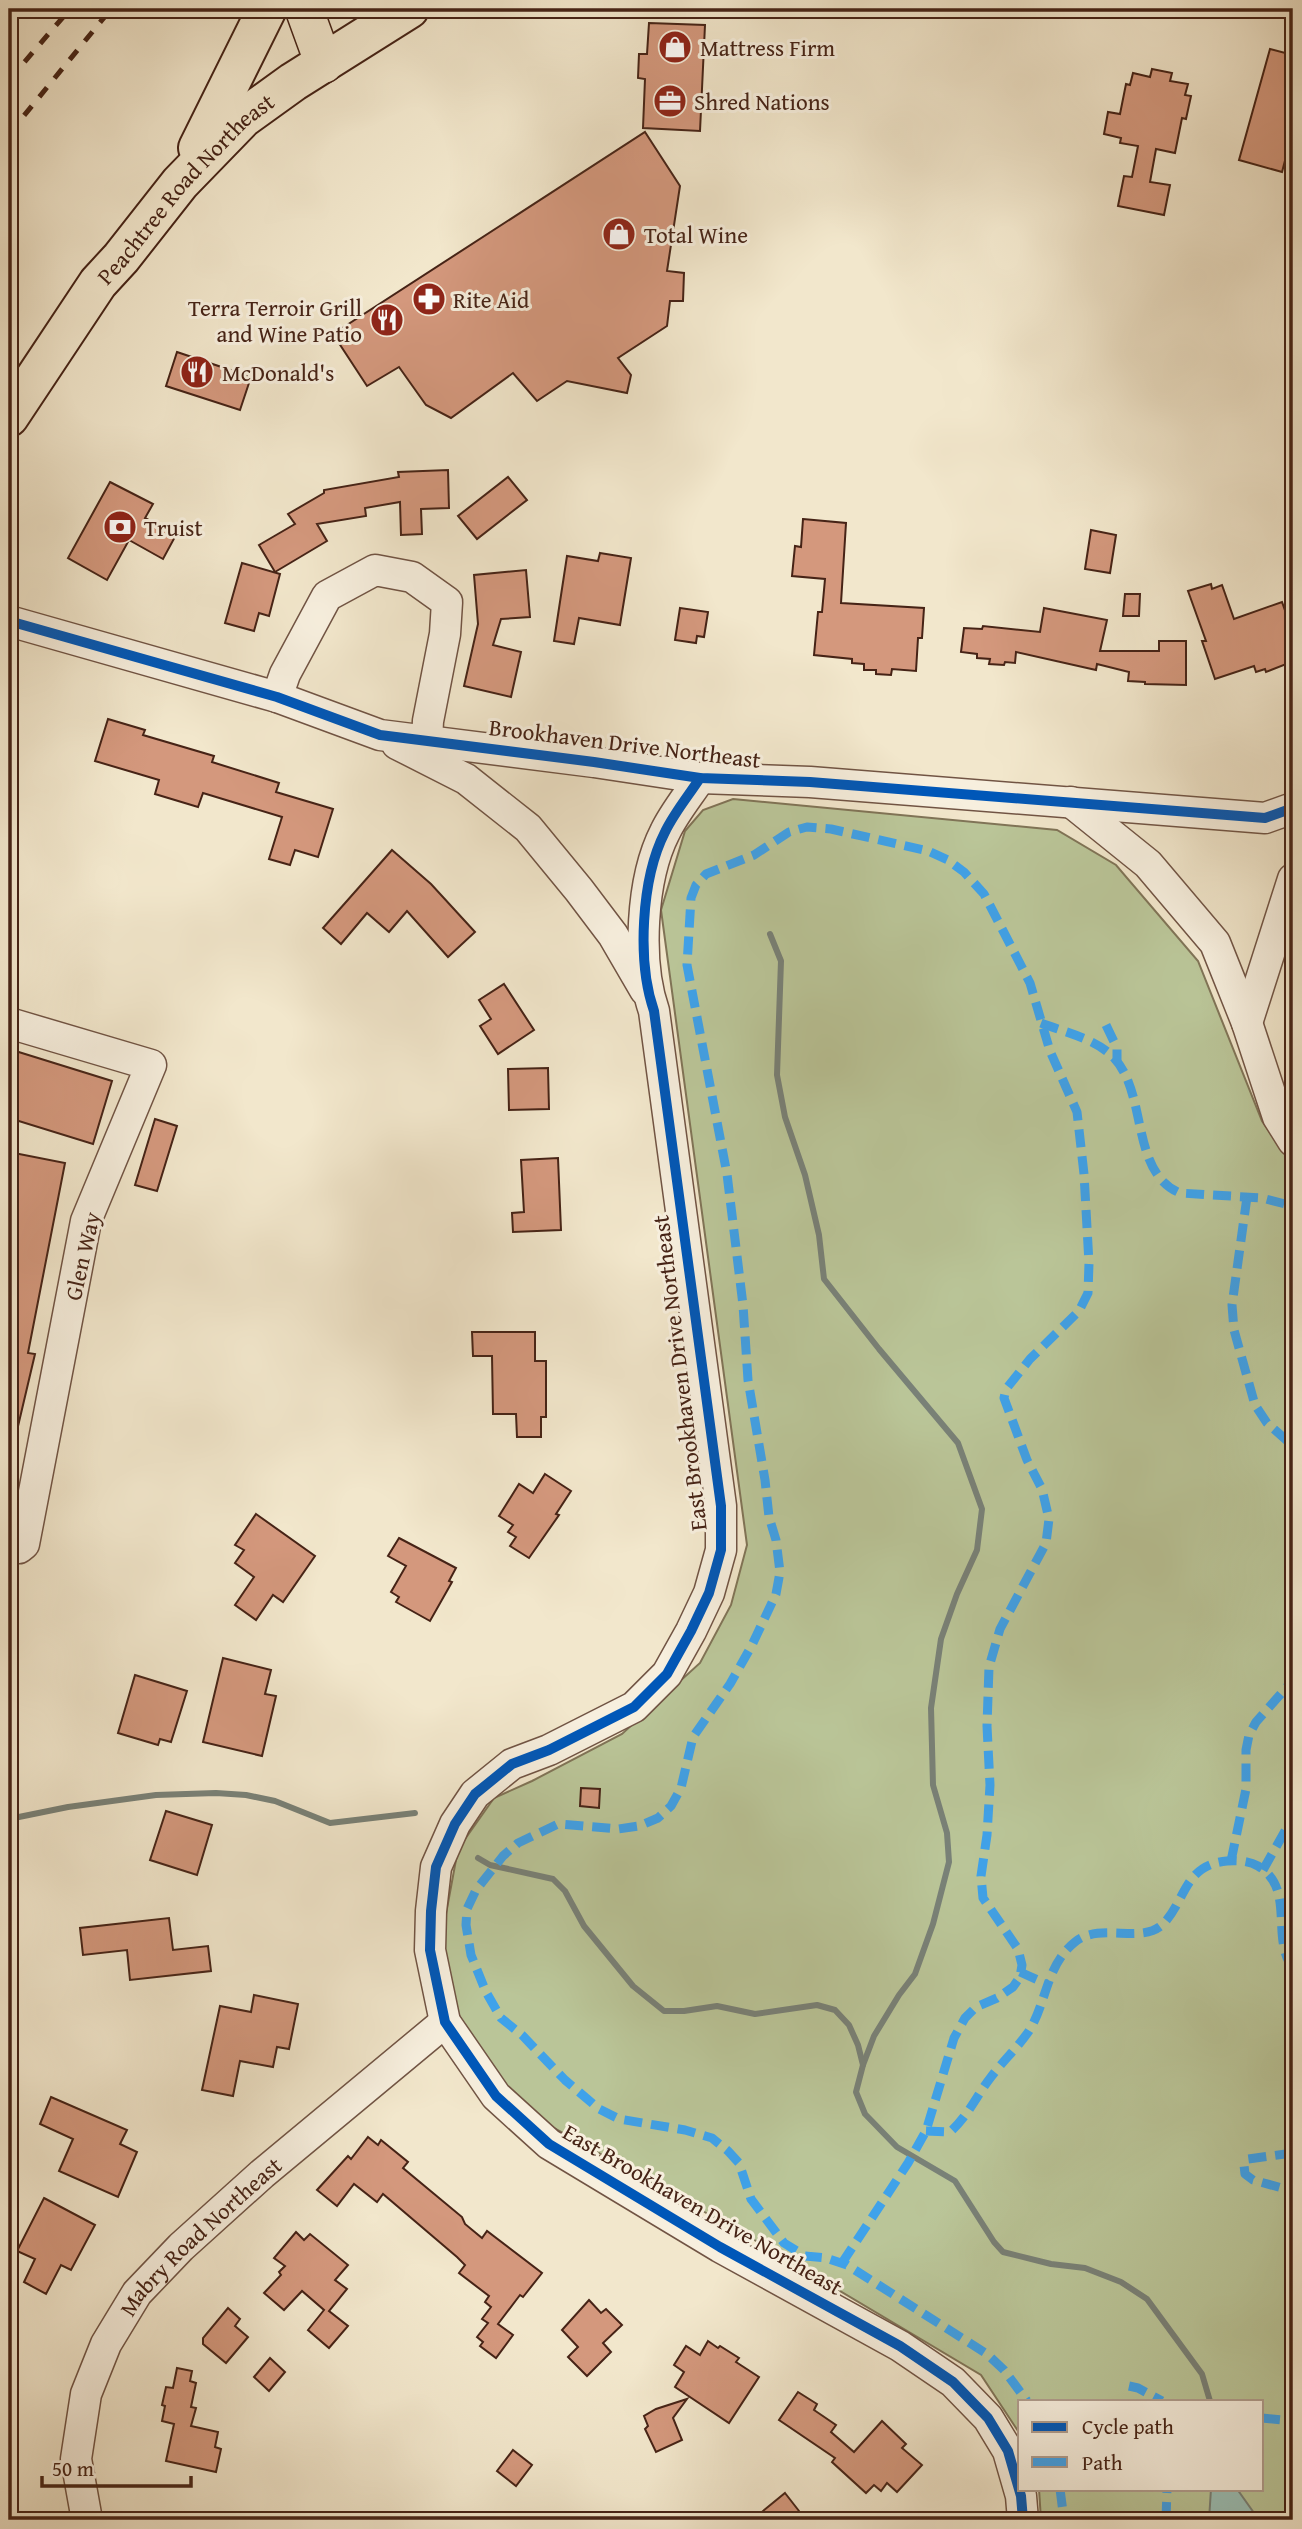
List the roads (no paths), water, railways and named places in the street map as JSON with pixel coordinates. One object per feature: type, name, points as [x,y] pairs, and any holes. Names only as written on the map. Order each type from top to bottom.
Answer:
[{"type":"highway","points":[[180,183],[267,9]]},
{"type":"highway","name":"Peachtree Road Northeast","points":[[9,417],[98,283],[180,183],[243,118],[409,9]]},
{"type":"main road","points":[[304,9],[324,64]]},
{"type":"street","points":[[277,697],[285,674],[327,596],[375,570],[412,577],[447,602],[445,634],[428,721],[427,741]]},
{"type":"street","name":"Brookhaven Drive Northeast","points":[[9,621],[277,697],[380,735],[700,778],[810,782],[1265,818],[1293,808]]},
{"type":"street","name":"East Brookhaven Drive Northeast","points":[[380,735],[466,779],[528,828],[612,935],[650,999]]},
{"type":"street","name":"East Brookhaven Drive Northeast","points":[[700,778],[665,832],[649,876],[644,936],[650,999],[654,1012],[721,1506],[721,1550],[709,1593],[667,1674],[634,1707],[549,1750],[512,1764],[475,1794],[455,1824],[436,1867],[430,1950],[445,2022],[496,2096],[549,2144],[720,2247],[900,2346],[953,2382],[988,2418],[1008,2451],[1018,2486]]},
{"type":"street","points":[[1071,802],[1148,864],[1215,943],[1247,1023],[1278,1117],[1293,1141]]},
{"type":"street","points":[[1247,1023],[1293,879]]},
{"type":"street","name":"Glen Way","points":[[9,1023],[151,1065],[86,1221],[23,1544],[19,1548],[9,1546]]},
{"type":"street","name":"Mabry Road Northeast","points":[[87,2520],[76,2459],[86,2395],[106,2344],[137,2293],[181,2247],[262,2174],[445,2022]]},
{"type":"street","name":"East Brookhaven Drive Northeast","points":[[1019,2490],[1023,2520]]},
{"type":"water","points":[[1211,2490],[1238,2490],[1259,2520],[1209,2520]]},
{"type":"waterway","points":[[770,934],[781,961],[777,1075],[785,1117],[805,1175],[819,1235],[824,1279],[958,1443],[982,1509],[977,1550],[941,1639],[931,1708],[933,1785],[947,1833],[949,1862],[933,1924],[915,1974],[874,2036],[863,2065]]},
{"type":"waterway","points":[[9,1819],[68,1807],[156,1795],[216,1793],[275,1801],[330,1823],[415,1813]]},
{"type":"waterway","points":[[478,1858],[490,1865],[553,1879],[565,1891],[584,1926],[633,1986],[664,2011],[717,2006],[755,2014],[817,2005],[835,2010],[849,2025],[858,2045],[863,2065],[856,2092],[865,2114],[897,2147],[955,2181],[1003,2252],[1051,2264],[1085,2268],[1121,2282],[1147,2299],[1202,2374],[1210,2400]]},
{"type":"railway","points":[[9,80],[70,9]]},
{"type":"railway","points":[[9,134],[111,9]]},
{"type":"place","name":"Mattress Firm","points":[[675,47]]},
{"type":"place","name":"Shred Nations","points":[[670,101]]},
{"type":"place","name":"Total Wine","points":[[619,234]]},
{"type":"place","name":"Rite Aid","points":[[429,299]]},
{"type":"place","name":"Terra Terroir Grill and Wine Patio","points":[[387,320]]},
{"type":"place","name":"McDonald's","points":[[197,372]]},
{"type":"place","name":"Truist","points":[[120,527]]}]
